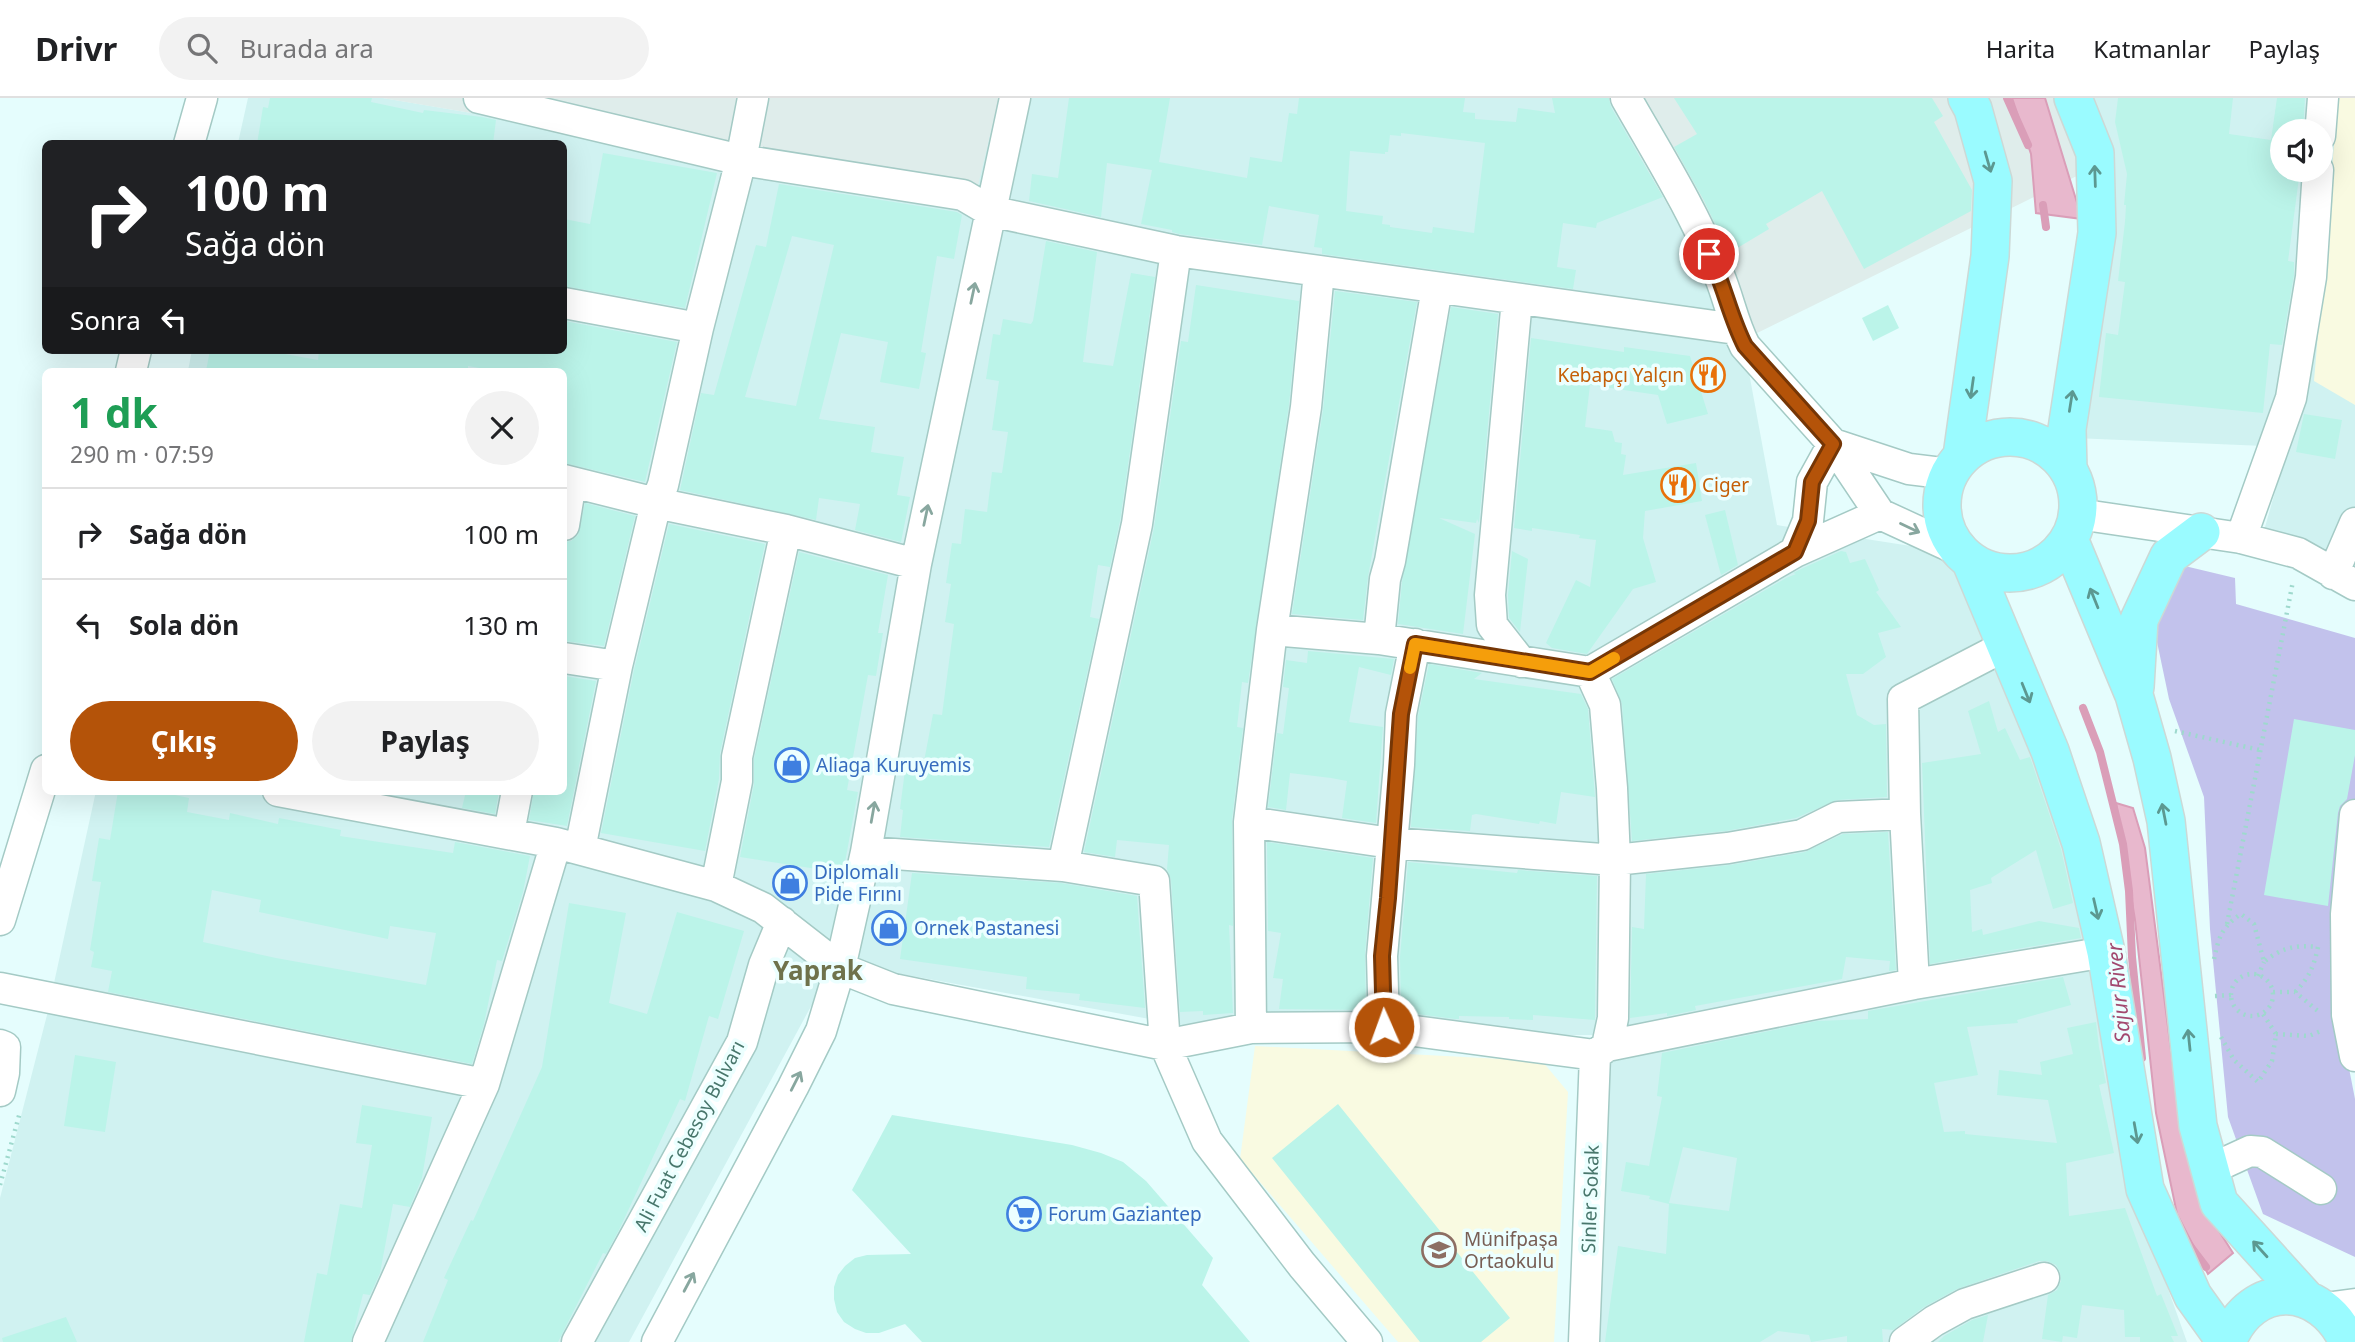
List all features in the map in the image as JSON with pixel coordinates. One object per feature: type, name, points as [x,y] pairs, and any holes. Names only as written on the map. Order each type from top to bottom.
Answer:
[{"type":"main road","points":[[1967,98],[1973,109],[1993,181],[1990,256],[1956,465],[1943,493],[1942,513],[1948,533],[1965,556],[2007,645],[2050,751],[2081,843],[2106,952],[2146,1189],[2193,1296],[2226,1342],[2233,1327],[2246,1311],[2265,1300],[2285,1296],[2329,1304]]},
{"type":"main road","points":[[2068,469],[2067,429],[2097,233],[2095,153],[2073,98]]},
{"type":"main road","points":[[1956,465],[1979,444],[1998,438],[2018,437],[2038,443],[2055,454],[2068,469],[2077,491],[2074,526],[2134,695],[2166,821],[2199,1126],[2219,1203],[2329,1304],[2348,1342]]},
{"type":"main road","points":[[1965,556],[1992,571],[2014,574],[2036,569],[2055,557],[2074,526]]},
{"type":"main road","points":[[2134,695],[2139,620],[2169,556],[2201,532]]},
{"type":"street","points":[[190,140],[202,98]]},
{"type":"street","points":[[479,98],[741,160],[963,195],[990,211],[1176,251],[1736,328]]},
{"type":"street","points":[[368,1342],[484,1084],[568,846],[617,666],[656,503],[663,485],[698,328],[741,160],[753,98]]},
{"type":"street","points":[[657,1342],[815,1042],[840,968],[866,852],[916,564],[1016,98]]},
{"type":"street","points":[[1626,98],[1685,202],[1719,275],[1736,328],[1745,346],[1833,444],[1880,514],[1965,556]]},
{"type":"street","points":[[2321,119],[2323,98]]},
{"type":"street","points":[[2241,538],[2291,398],[2311,277],[2317,182]]},
{"type":"street","points":[[1063,866],[1137,524],[1176,251]]},
{"type":"street","points":[[1251,1028],[1249,822],[1272,630],[1306,407],[1319,272]]},
{"type":"street","points":[[1379,639],[1385,579],[1437,288]]},
{"type":"street","points":[[1517,299],[1490,595],[1492,625],[1521,662]]},
{"type":"street","points":[[567,304],[698,328]]},
{"type":"street","points":[[1833,444],[1909,468],[1956,465]]},
{"type":"street","points":[[1795,552],[1808,521],[1812,482],[1833,444]]},
{"type":"street","points":[[567,481],[786,530],[916,564]]},
{"type":"street","points":[[1272,630],[1379,639],[1590,672],[1795,552],[1880,514]]},
{"type":"street","points":[[2074,526],[2201,532],[2241,538],[2298,553],[2344,579],[2355,523]]},
{"type":"street","points":[[716,886],[737,781],[737,757],[786,530]]},
{"type":"street","points":[[1384,1027],[1382,956],[1401,714],[1415,644]]},
{"type":"street","points":[[1914,984],[1905,814],[1903,699],[2007,645]]},
{"type":"street","points":[[567,658],[617,666]]},
{"type":"street","name":"Sinler Sokak","points":[[1584,1342],[1601,1051],[1613,1018],[1615,860],[1605,705],[1590,672]]},
{"type":"street","points":[[0,920],[42,783]]},
{"type":"street","points":[[300,795],[509,833],[716,886],[763,908],[840,968],[893,989],[1165,1045],[1251,1028],[1384,1027],[1601,1051],[1914,984],[2106,952]]},
{"type":"street","points":[[509,833],[516,795]]},
{"type":"street","points":[[1249,822],[1391,843],[1615,860],[1728,848],[1802,835],[1838,817],[1905,814]]},
{"type":"street","points":[[2355,814],[2346,914],[2347,1015],[2355,1056]]},
{"type":"street","points":[[866,852],[1063,866],[1154,881],[1165,1045],[1207,1141],[1302,1265],[1367,1342]]},
{"type":"street","name":"Ali Fuat Cebesoy Bulvarı","points":[[577,1342],[742,1042],[764,965],[782,922]]},
{"type":"street","points":[[0,988],[484,1084]]},
{"type":"street","points":[[0,1045],[5,1047],[5,1060],[0,1091]]},
{"type":"street","points":[[2209,1165],[2224,1163],[2250,1151],[2262,1152],[2321,1189]]},
{"type":"street","points":[[1905,1342],[1934,1321],[1965,1304],[2044,1278]]},
{"type":"path","points":[[2213,960],[2218,940],[2227,924],[2298,553]]},
{"type":"path","points":[[2172,731],[2260,750]]},
{"type":"path","points":[[2227,924],[2241,914],[2254,924],[2264,962]]},
{"type":"path","points":[[2258,976],[2264,962],[2276,951],[2297,945],[2318,947],[2314,967],[2306,981],[2295,992]]},
{"type":"path","points":[[2251,974],[2270,982],[2273,992],[2272,1004],[2263,1014],[2251,1018],[2238,1012],[2231,999],[2232,987],[2241,976],[2251,974]]},
{"type":"path","points":[[2273,992],[2295,992],[2316,1008],[2324,1018]]},
{"type":"path","points":[[2214,1027],[2234,1059],[2258,1082],[2272,1061],[2276,1034],[2263,1014]]},
{"type":"path","points":[[2276,1034],[2309,1036],[2332,1027]]},
{"type":"shaded area","points":[[248,98],[383,98],[974,198],[999,98],[1608,98],[1743,340],[1777,525],[1994,559],[2114,941],[2134,1194],[2187,1342],[1594,1342],[1600,1035],[1238,1035],[835,962],[629,1342],[0,1342],[0,1198],[47,1015],[95,795],[567,795],[567,368],[189,368],[191,354],[567,354],[567,140],[239,140]]},
{"type":"shaded area","points":[[382,98],[999,98],[975,198]]},
{"type":"shaded area","points":[[1608,98],[2084,98],[2091,169],[1743,340]]},
{"type":"shaded area","points":[[2012,98],[2045,98],[2082,219],[2036,213],[2031,154]]},
{"type":"shaded area","points":[[2084,98],[2355,98],[2355,593],[2261,541],[2288,447],[2050,437],[2091,169]]},
{"type":"shaded area","points":[[2338,98],[2355,98],[2355,405],[2314,381],[2331,182],[2333,182]]},
{"type":"shaded area","points":[[2168,562],[2235,578],[2236,604],[2355,638],[2355,799],[2347,823],[2339,1017],[2355,1099],[2355,1257],[2263,1214],[2228,1117],[2210,929],[2204,797],[2169,699],[2152,618]]},
{"type":"shaded area","points":[[2116,803],[2133,808],[2145,848],[2182,1136],[2205,1209],[2233,1253],[2208,1274],[2177,1214],[2156,1113],[2135,920]]},
{"type":"shaded area","name":"Münifpaşa Ortaokulu","points":[[1255,1046],[1542,1061],[1568,1092],[1554,1342],[1398,1342],[1240,1159]]},
{"type":"building","points":[[270,98],[372,98],[371,102],[423,113],[424,110],[496,120],[494,140],[258,140],[263,107],[268,108]]},
{"type":"building","points":[[1069,98],[1170,98],[1159,162],[1247,178],[1250,157],[1282,162],[1289,113],[1297,114],[1299,98],[1465,98],[1463,112],[1475,113],[1475,119],[1516,122],[1518,108],[1555,113],[1552,98],[1609,98],[1611,107],[1663,197],[1597,223],[1596,228],[1563,223],[1557,267],[1576,270],[1573,289],[1322,254],[1322,248],[1314,247],[1319,215],[1269,206],[1262,245],[1179,234],[1141,224],[1152,170],[1107,163],[1101,217],[1029,201],[1032,174],[1058,178]],"holes":[[[1401,133],[1485,143],[1474,233],[1433,227],[1432,233],[1390,227],[1382,224],[1383,216],[1346,211],[1350,151],[1385,154],[1388,152],[1390,135],[1401,136]]]},
{"type":"building","points":[[1674,98],[1932,98],[1943,116],[1934,122],[1972,190],[1971,211],[1864,269],[1822,191],[1766,224],[1769,229],[1729,253],[1674,147],[1697,134]]},
{"type":"building","points":[[2118,98],[2233,98],[2229,134],[2270,140],[2270,182],[2298,182],[2288,261],[2294,262],[2294,275],[2282,345],[2270,344],[2263,413],[2099,397],[2106,333],[2118,335],[2125,282],[2118,281],[2127,174],[2115,122]]},
{"type":"building","points":[[2277,98],[2305,98],[2304,119],[2274,119]]},
{"type":"building","points":[[603,153],[717,173],[685,308],[567,287],[567,220],[590,224]]},
{"type":"building","points":[[779,184],[957,212],[962,215],[954,259],[937,256],[921,352],[926,353],[919,389],[880,382],[888,342],[841,333],[819,419],[875,427],[871,452],[904,457],[897,495],[910,497],[901,542],[855,530],[860,504],[819,498],[816,520],[680,490],[701,393],[714,395],[756,245],[766,247]],"holes":[[[792,236],[834,245],[796,406],[745,397]]]},
{"type":"building","points":[[1046,241],[1097,252],[1083,362],[1113,366],[1131,273],[1155,277],[1120,521],[1110,567],[1098,565],[1090,617],[1099,619],[1049,847],[900,837],[905,770],[922,772],[933,714],[942,715],[954,624],[945,622],[951,584],[946,583],[952,543],[961,544],[965,509],[987,512],[992,472],[1002,473],[1008,432],[992,430],[999,381],[986,379],[993,334],[1000,335],[1003,319],[1031,324],[1033,321]]},
{"type":"building","points":[[1196,285],[1299,301],[1289,405],[1248,683],[1242,682],[1237,727],[1243,728],[1232,820],[1233,926],[1229,925],[1233,1013],[1203,1015],[1203,1011],[1180,1012],[1171,880],[1167,869],[1169,845],[1117,840],[1115,857],[1084,852],[1154,528],[1181,341],[1188,342]]},
{"type":"building","points":[[1335,291],[1417,302],[1368,577],[1363,620],[1292,614],[1323,410]]},
{"type":"building","points":[[1888,305],[1899,328],[1873,341],[1862,318]]},
{"type":"building","points":[[1451,307],[1498,314],[1479,523],[1477,519],[1476,523],[1439,518],[1475,534],[1463,634],[1398,624],[1402,582]]},
{"type":"building","points":[[567,322],[677,342],[645,482],[567,464],[567,368],[317,368],[319,354],[567,354]]},
{"type":"building","points":[[1531,338],[1624,352],[1624,347],[1690,356],[1708,414],[1667,424],[1658,395],[1590,385],[1585,427],[1612,431],[1615,442],[1622,443],[1621,454],[1626,455],[1623,475],[1696,463],[1702,501],[1645,511],[1643,538],[1656,582],[1633,589],[1587,654],[1552,648],[1546,643],[1576,580],[1590,587],[1596,540],[1579,538],[1580,535],[1514,528]]},
{"type":"building","points":[[209,354],[285,354],[318,360],[317,368],[207,368]]},
{"type":"building","points":[[2304,414],[2342,420],[2335,459],[2296,452]]},
{"type":"building","points":[[585,503],[635,516],[604,646],[567,641],[567,542],[578,535]]},
{"type":"building","points":[[1725,510],[1738,565],[1721,575],[1705,515]]},
{"type":"building","points":[[669,524],[765,544],[720,753],[719,779],[705,851],[601,833],[634,670]]},
{"type":"building","points":[[1512,551],[1528,559],[1520,632],[1509,618]]},
{"type":"building","points":[[1841,551],[1846,552],[1850,563],[1865,559],[1879,590],[1876,592],[1901,627],[1878,633],[1886,657],[1863,674],[1846,674],[1857,715],[1874,725],[1886,724],[1887,797],[1837,800],[1796,818],[1726,831],[1632,841],[1622,704],[1612,679],[1796,574],[1793,573]]},
{"type":"building","points":[[799,552],[888,575],[878,633],[883,633],[876,676],[868,675],[847,790],[858,792],[843,873],[740,857],[754,784],[754,759]]},
{"type":"building","points":[[1308,651],[1394,659],[1391,675],[1359,667],[1349,722],[1383,727],[1376,823],[1342,818],[1347,781],[1331,778],[1290,773],[1286,810],[1268,807],[1277,733],[1283,734],[1289,688],[1283,687],[1286,660],[1307,663]]},
{"type":"building","points":[[1429,664],[1482,673],[1474,679],[1581,694],[1588,709],[1595,797],[1561,792],[1556,824],[1540,821],[1539,824],[1476,814],[1472,815],[1470,831],[1411,827],[1418,716]]},
{"type":"building","points":[[567,676],[596,681],[567,826],[529,820],[533,795],[567,795]]},
{"type":"building","points":[[1989,701],[1998,732],[2005,728],[2020,760],[2030,757],[2061,849],[2073,903],[2053,909],[2036,850],[1991,878],[1992,883],[1970,890],[1972,932],[1982,929],[1983,935],[2039,921],[2079,928],[2081,938],[1930,964],[1922,763],[1981,754],[1968,711]]},
{"type":"building","points":[[2294,719],[2355,730],[2355,755],[2347,799],[2340,806],[2338,813],[2328,906],[2264,895]]},
{"type":"building","points":[[117,795],[175,795],[189,798],[187,812],[229,820],[230,813],[278,824],[279,818],[341,830],[340,836],[399,845],[453,853],[455,842],[530,856],[523,892],[502,961],[497,960],[484,1024],[472,1064],[108,992],[112,971],[91,967],[94,952],[90,950],[101,882],[92,881],[99,838],[110,840]],"holes":[[[212,890],[261,900],[259,912],[388,939],[390,926],[436,933],[426,985],[203,942]]]},
{"type":"building","points":[[465,795],[498,795],[495,814],[462,808]]},
{"type":"building","points":[[1888,832],[1896,970],[1889,971],[1890,961],[1846,957],[1842,979],[1695,1006],[1696,1010],[1667,1016],[1667,1013],[1630,1018],[1632,927],[1644,929],[1646,874],[1730,865],[1805,852],[1843,834]]},
{"type":"building","points":[[1267,842],[1373,858],[1365,954],[1366,1010],[1279,1009],[1283,979],[1273,978],[1281,933],[1268,931]]},
{"type":"building","points":[[1408,862],[1517,873],[1518,870],[1597,876],[1595,1020],[1533,1015],[1533,1020],[1459,1016],[1459,1019],[1455,1019],[1401,1012],[1400,957]]},
{"type":"building","points":[[912,873],[1061,883],[1137,896],[1145,1008],[1079,1000],[1080,994],[1026,989],[1027,977],[900,959]]},
{"type":"building","points":[[569,903],[626,913],[609,1003],[647,1014],[677,912],[744,931],[718,1019],[709,1016],[685,1101],[680,1099],[619,1230],[606,1254],[603,1253],[558,1342],[423,1342],[448,1280],[444,1278],[471,1220],[473,1221],[542,1067]]},
{"type":"building","points":[[2063,977],[2071,1005],[2017,1020],[2018,1023],[1967,1027],[1978,1075],[1934,1083],[1944,1132],[1965,1131],[1965,1134],[2057,1143],[2048,1100],[1997,1095],[1999,1070],[2042,1075],[2040,1062],[2073,1054],[2067,1028],[2096,1022],[2106,1083],[2099,1085],[2114,1153],[2066,1163],[2069,1216],[2125,1208],[2157,1296],[2161,1294],[2178,1336],[2171,1336],[2174,1342],[2140,1342],[2140,1337],[2125,1337],[2124,1310],[2082,1305],[2077,1338],[2063,1336],[2062,1342],[2042,1339],[2048,1295],[2057,1290],[2061,1281],[2056,1265],[2039,1261],[1957,1289],[1924,1307],[1893,1330],[1882,1329],[1883,1342],[1847,1342],[1847,1336],[1811,1342],[1809,1335],[1778,1331],[1760,1342],[1605,1342],[1618,1246],[1666,1254],[1669,1204],[1649,1199],[1650,1196],[1621,1191],[1626,1162],[1649,1166],[1662,1097],[1657,1096],[1662,1053],[1817,1021],[1868,1019],[1868,1011]],"holes":[[[1683,1147],[1737,1158],[1729,1211],[1669,1203]]]},
{"type":"building","points":[[75,1055],[116,1062],[105,1132],[64,1126]]},
{"type":"building","points":[[1338,1104],[1510,1318],[1481,1342],[1420,1342],[1272,1158]]},
{"type":"building","points":[[362,1105],[432,1117],[422,1178],[410,1207],[393,1204],[380,1273],[370,1295],[363,1294],[351,1342],[304,1342],[317,1273],[327,1275],[340,1204],[362,1208],[372,1145],[356,1143]]},
{"type":"building","name":"Forum Gaziantep","points":[[892,1115],[1072,1145],[1123,1162],[1146,1181],[1213,1258],[1202,1285],[1250,1342],[922,1342],[905,1324],[879,1333],[866,1333],[855,1329],[844,1322],[837,1312],[834,1287],[838,1275],[855,1258],[867,1255],[911,1254],[852,1190]]},
{"type":"building","points":[[1988,1315],[1983,1342],[1938,1342],[1972,1320]]},
{"type":"building","points":[[66,1317],[77,1342],[3,1342],[2,1338]]},
{"type":"waterway","name":"Sajur River","points":[[2007,98],[2028,145]]},
{"type":"waterway","name":"Sajur River","points":[[2043,205],[2046,227]]},
{"type":"waterway","name":"Sajur River","points":[[2083,708],[2100,752],[2123,844],[2142,1058]]},
{"type":"waterway","name":"Sajur River","points":[[2187,1242],[2206,1267]]},
{"type":"slow traffic","points":[[1410,668],[1415,644],[1590,672],[1614,658]]},
{"type":"place","name":"Kebapçı Yalçın","points":[[1708,375]]},
{"type":"place","name":"Ciger","points":[[1678,485]]},
{"type":"place","name":"Aliaga Kuruyemis","points":[[792,765]]},
{"type":"place","name":"Diplomalı Pide Fırını","points":[[790,883]]},
{"type":"place","name":"Ornek Pastanesi","points":[[889,928]]},
{"type":"place","name":"Forum Gaziantep","points":[[1024,1214]]},
{"type":"place","name":"Münifpaşa Ortaokulu","points":[[1439,1250]]},
{"type":"district","name":"Yaprak","points":[[818,970]]},
{"type":"route","points":[[1384,1027],[1382,956],[1401,714],[1415,644],[1590,672],[1795,552],[1808,521],[1812,482],[1833,444],[1745,346],[1709,254]]}]
